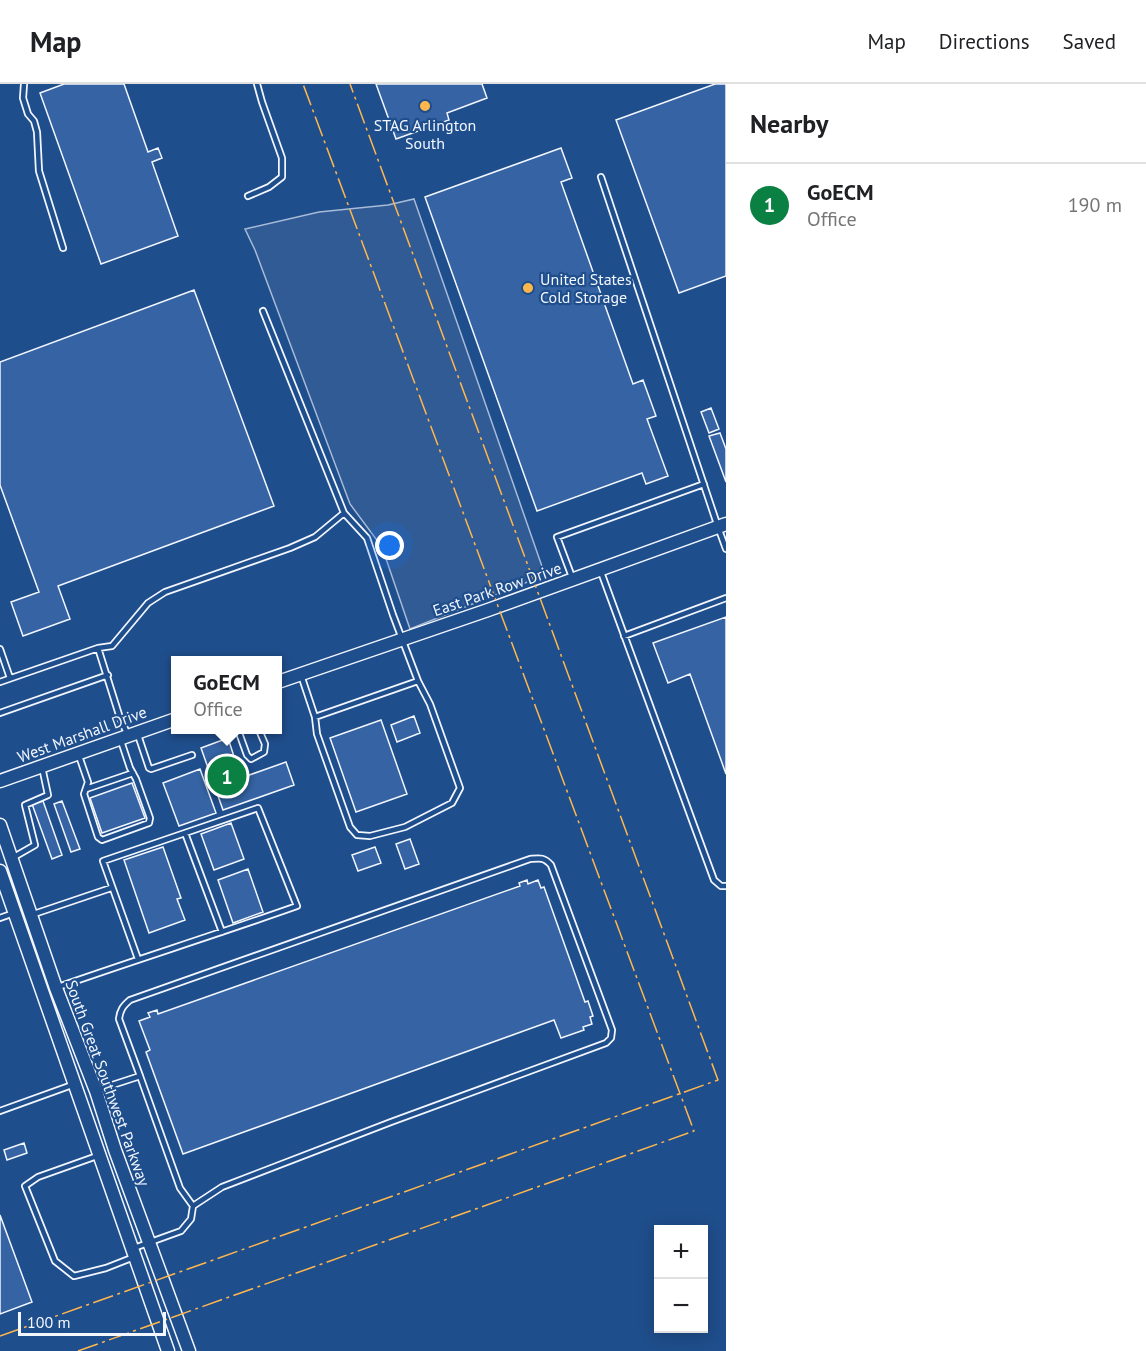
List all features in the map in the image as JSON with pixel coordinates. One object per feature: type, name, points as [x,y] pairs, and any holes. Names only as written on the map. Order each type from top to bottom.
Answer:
[{"type":"main road","name":"East Park Row Drive","points":[[282,681],[722,526]]},
{"type":"main road","name":"West Marshall Drive","points":[[0,782],[171,721]]},
{"type":"main road","name":"South Great Southwest Parkway","points":[[0,825],[56,988],[96,1091],[115,1150],[189,1351]]},
{"type":"main road","name":"South Great Southwest Parkway","points":[[0,871],[2,885],[15,913],[168,1351]]},
{"type":"main road","points":[[43,993],[56,988]]},
{"type":"main road","points":[[99,1155],[115,1150]]},
{"type":"lane","points":[[24,84],[23,98],[37,132],[39,171],[63,248]]},
{"type":"lane","points":[[248,196],[269,187],[282,177],[282,158],[257,84]]},
{"type":"lane","points":[[601,177],[704,484],[722,526],[726,549]]},
{"type":"lane","points":[[263,311],[344,513],[367,538],[393,615],[418,681],[430,704],[460,788],[452,803],[405,827],[370,837],[357,836],[350,827],[317,734],[315,717],[301,675]]},
{"type":"lane","points":[[573,580],[557,537],[704,484]]},
{"type":"lane","points":[[0,682],[98,648],[112,646],[148,603],[165,592],[307,541],[344,513]]},
{"type":"lane","points":[[600,570],[714,880],[721,886],[726,886]]},
{"type":"lane","points":[[624,636],[726,598]]},
{"type":"lane","points":[[98,648],[120,718],[128,736],[149,768],[192,755]]},
{"type":"lane","points":[[0,649],[10,678]]},
{"type":"lane","points":[[0,713],[108,675]]},
{"type":"lane","points":[[315,717],[418,681]]},
{"type":"lane","points":[[240,734],[251,759],[264,753],[260,734]]},
{"type":"lane","points":[[78,753],[88,782],[84,794],[98,837],[102,840],[149,823],[150,818],[130,768],[128,736]]},
{"type":"lane","points":[[11,858],[35,845],[25,806],[48,795],[42,766]]},
{"type":"lane","points":[[86,789],[133,773]]},
{"type":"lane","points":[[56,988],[297,906],[258,808],[103,861],[138,959]]},
{"type":"lane","points":[[185,833],[222,932]]},
{"type":"lane","points":[[99,1155],[38,1178],[26,1186],[55,1261],[74,1276],[106,1268],[149,1243],[182,1231],[190,1219],[193,1206],[222,1187],[606,1043],[612,1030],[551,865],[547,860],[530,859],[130,1000],[124,1006],[119,1019],[180,1188],[193,1206]]},
{"type":"lane","points":[[31,915],[111,888]]},
{"type":"lane","points":[[0,918],[15,913]]},
{"type":"lane","points":[[96,1091],[140,1076]]},
{"type":"lane","points":[[0,1112],[75,1084]]},
{"type":"shaded area","points":[[414,199],[545,575],[410,629],[382,547],[350,504],[255,250],[245,229],[319,212],[388,205]]},
{"type":"building","points":[[64,84],[124,84],[148,152],[158,148],[162,158],[152,162],[178,236],[101,264],[40,93]]},
{"type":"building","name":"STAG Arlington South","points":[[376,84],[482,84],[487,98],[447,113],[449,120],[396,139]]},
{"type":"building","points":[[715,84],[726,84],[726,276],[679,293],[616,120]]},
{"type":"building","name":"United States Cold Storage","points":[[561,148],[572,178],[561,182],[633,384],[643,380],[656,416],[647,419],[668,476],[646,484],[642,473],[537,511],[425,197]]},
{"type":"building","points":[[194,290],[274,506],[58,586],[70,619],[23,636],[11,602],[39,592],[0,485],[0,362]]},
{"type":"building","points":[[711,408],[719,429],[709,433],[701,412]]},
{"type":"building","points":[[720,433],[726,449],[726,482],[709,436]]},
{"type":"building","points":[[726,617],[726,774],[690,674],[668,683],[653,643]]},
{"type":"building","points":[[414,716],[420,733],[397,742],[391,725]]},
{"type":"building","points":[[381,720],[407,794],[356,812],[330,738]]},
{"type":"building","points":[[228,738],[241,778],[286,762],[294,785],[223,810],[201,748]]},
{"type":"building","points":[[200,769],[216,813],[179,826],[163,783]]},
{"type":"building","points":[[132,783],[145,818],[102,833],[90,798]]},
{"type":"building","points":[[43,801],[62,855],[52,859],[32,804]]},
{"type":"building","points":[[62,801],[80,849],[71,852],[54,804]]},
{"type":"building","points":[[231,823],[244,859],[214,870],[201,834]]},
{"type":"building","points":[[410,839],[419,864],[405,869],[396,844]]},
{"type":"building","points":[[163,847],[181,898],[177,899],[185,920],[149,933],[124,860]]},
{"type":"building","points":[[375,847],[381,863],[358,871],[352,855]]},
{"type":"building","points":[[248,869],[263,912],[233,923],[218,880]]},
{"type":"building","points":[[527,880],[528,884],[538,880],[541,888],[544,887],[585,1002],[588,1001],[593,1016],[590,1017],[592,1024],[583,1027],[584,1030],[561,1038],[554,1020],[183,1154],[146,1052],[150,1050],[139,1021],[150,1017],[148,1013],[157,1010],[158,1014],[520,886],[519,883]]},
{"type":"building","points":[[24,1143],[27,1153],[7,1160],[4,1150]]},
{"type":"building","points":[[0,1215],[32,1302],[0,1314]]},
{"type":"power","points":[[78,1351],[694,1131],[303,84]]},
{"type":"power","points":[[0,1336],[718,1080],[350,84]]},
{"type":"place","name":"STAG Arlington South","points":[[425,106]]},
{"type":"place","name":"United States Cold Storage","points":[[528,288]]},
{"type":"place","name":"GoECM","points":[[227,776]]}]
